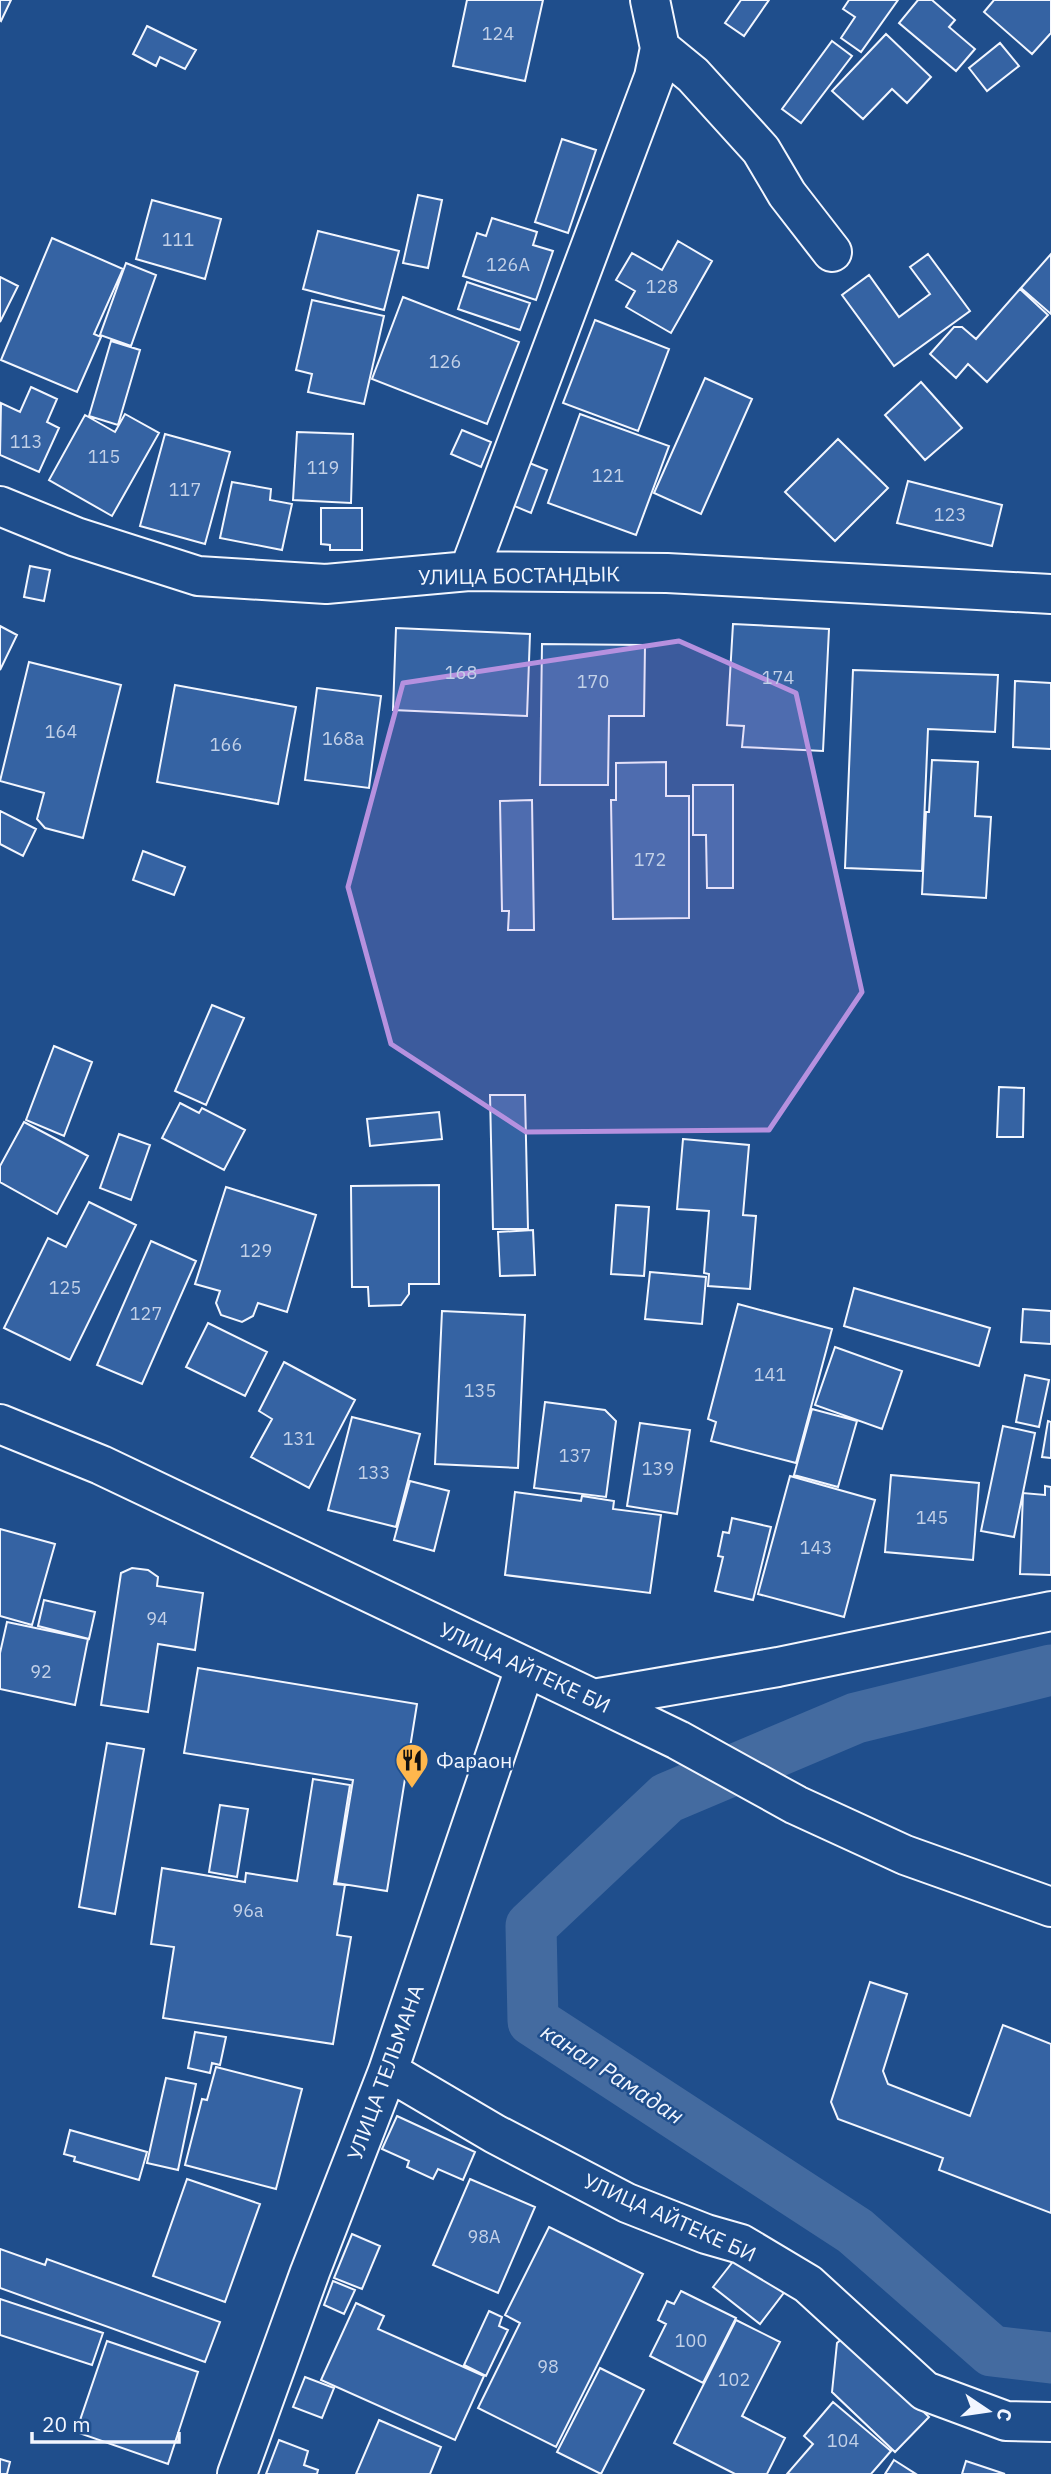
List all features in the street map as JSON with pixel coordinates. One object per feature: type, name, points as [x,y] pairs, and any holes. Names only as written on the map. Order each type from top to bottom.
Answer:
[{"type":"street","points":[[469,571],[654,77],[660,48],[650,0]]},
{"type":"street","points":[[660,48],[693,75],[761,150],[787,194],[832,252]]},
{"type":"street","name":"УЛИЦА БОСТАНДЫК","points":[[0,506],[76,537],[198,576],[326,584],[469,571],[667,573],[1051,594]]},
{"type":"street","name":"УЛИЦА АЙТЕКЕ БИ","points":[[0,1424],[101,1465],[593,1699],[678,1741],[796,1805],[905,1855],[1051,1907]]},
{"type":"street","points":[[593,1699],[778,1667],[1051,1611]]},
{"type":"street","name":"УЛИЦА ТЕЛЬМАНА","points":[[237,2474],[310,2272],[388,2071],[524,1668]]},
{"type":"street","name":"УЛИЦА АЙТЕКЕ БИ","points":[[388,2071],[495,2134],[627,2203],[706,2234],[741,2244],[808,2284],[925,2391],[1006,2421],[1051,2423]]},
{"type":"highlighted area","points":[[679,641],[796,693],[862,992],[769,1130],[526,1132],[391,1044],[348,887],[403,683]]},
{"type":"building","points":[[0,0],[11,0],[1,21],[0,20]]},
{"type":"building","points":[[467,0],[543,0],[525,81],[453,66]]},
{"type":"building","points":[[741,0],[769,0],[744,36],[725,23]]},
{"type":"building","points":[[849,0],[898,0],[861,52],[841,38],[855,17],[843,9]]},
{"type":"building","points":[[918,0],[932,0],[955,20],[949,27],[975,49],[956,71],[899,23]]},
{"type":"building","points":[[994,0],[1051,0],[1051,33],[1032,54],[984,12]]},
{"type":"building","points":[[147,26],[196,50],[185,69],[160,57],[156,66],[133,54]]},
{"type":"building","points":[[886,34],[931,77],[907,103],[892,89],[863,119],[832,91]]},
{"type":"building","points":[[832,41],[852,56],[801,123],[782,109]]},
{"type":"building","points":[[1000,43],[1019,66],[987,91],[969,68]]},
{"type":"building","points":[[562,139],[596,150],[568,233],[535,222]]},
{"type":"building","points":[[418,195],[442,200],[428,268],[403,263]]},
{"type":"building","points":[[152,200],[221,219],[205,279],[136,259]]},
{"type":"building","points":[[492,218],[537,232],[533,245],[553,251],[536,300],[463,276],[477,233],[486,236]]},
{"type":"building","points":[[318,231],[399,251],[384,310],[303,289]]},
{"type":"building","points":[[52,238],[123,269],[94,334],[101,337],[77,392],[1,360]]},
{"type":"building","points":[[678,241],[712,261],[671,333],[626,307],[635,291],[616,280],[632,253],[662,270]]},
{"type":"building","points":[[928,254],[970,311],[894,366],[842,295],[869,275],[899,317],[930,294],[910,267]]},
{"type":"building","points":[[1051,254],[1051,314],[1021,288]]},
{"type":"building","points":[[126,263],[156,275],[131,346],[100,335]]},
{"type":"building","points":[[0,277],[18,286],[0,322]]},
{"type":"building","points":[[467,282],[530,303],[520,330],[458,309]]},
{"type":"building","points":[[1020,289],[1048,315],[987,382],[968,364],[956,378],[930,354],[954,327],[962,327],[976,339]]},
{"type":"building","points":[[403,297],[519,342],[487,424],[372,379]]},
{"type":"building","points":[[312,300],[384,316],[364,404],[308,392],[312,374],[296,370]]},
{"type":"building","points":[[595,320],[669,349],[638,431],[563,403]]},
{"type":"building","points":[[111,341],[140,350],[118,425],[89,416]]},
{"type":"building","points":[[705,378],[752,399],[701,514],[654,493]]},
{"type":"building","points":[[921,382],[962,428],[925,460],[885,415]]},
{"type":"building","points":[[31,387],[57,399],[47,422],[59,428],[39,472],[0,455],[1,403],[20,412]]},
{"type":"building","points":[[125,414],[159,433],[112,516],[49,480],[85,415],[115,432]]},
{"type":"building","points":[[580,414],[669,446],[636,535],[548,503]]},
{"type":"building","points":[[462,430],[491,442],[481,467],[451,454]]},
{"type":"building","points":[[297,432],[353,434],[351,503],[293,500]]},
{"type":"building","points":[[165,434],[230,452],[205,544],[140,526]]},
{"type":"building","points":[[838,439],[888,488],[835,541],[785,492]]},
{"type":"building","points":[[522,460],[547,470],[531,513],[505,502]]},
{"type":"building","points":[[908,481],[1002,505],[992,546],[897,523]]},
{"type":"building","points":[[232,482],[271,489],[270,500],[292,504],[282,550],[220,538]]},
{"type":"building","points":[[321,508],[362,508],[362,550],[330,550],[330,545],[321,544]]},
{"type":"building","points":[[30,566],[50,570],[44,601],[24,597]]},
{"type":"building","points":[[733,624],[829,629],[823,751],[742,747],[744,726],[727,725]]},
{"type":"building","points":[[0,626],[17,635],[0,670]]},
{"type":"building","points":[[396,628],[530,634],[527,716],[393,710]]},
{"type":"building","points":[[542,644],[645,645],[644,716],[609,716],[608,785],[540,785]]},
{"type":"building","points":[[29,662],[121,685],[83,838],[45,828],[37,819],[44,793],[0,781]]},
{"type":"building","points":[[853,670],[998,675],[995,732],[928,729],[922,871],[845,868]]},
{"type":"building","points":[[1015,681],[1051,683],[1051,749],[1013,747]]},
{"type":"building","points":[[175,685],[296,707],[278,804],[157,782]]},
{"type":"building","points":[[317,688],[381,696],[369,788],[305,780]]},
{"type":"building","points":[[932,760],[978,762],[975,816],[991,817],[986,898],[922,894],[926,812],[929,812]]},
{"type":"building","points":[[666,762],[666,796],[689,796],[689,918],[613,919],[611,800],[616,800],[616,763]]},
{"type":"building","points":[[693,785],[733,785],[733,888],[707,888],[706,835],[693,835]]},
{"type":"building","points":[[532,800],[534,930],[508,930],[509,911],[502,911],[500,801]]},
{"type":"building","points":[[0,811],[36,829],[23,856],[0,844]]},
{"type":"building","points":[[143,851],[185,867],[174,895],[133,880]]},
{"type":"building","points":[[212,1005],[244,1018],[206,1105],[175,1091]]},
{"type":"building","points":[[54,1046],[92,1062],[64,1136],[26,1120]]},
{"type":"building","points":[[999,1087],[1024,1088],[1023,1137],[997,1137]]},
{"type":"building","points":[[490,1095],[525,1095],[528,1229],[493,1229]]},
{"type":"building","points":[[180,1103],[199,1113],[202,1108],[245,1130],[224,1170],[162,1138]]},
{"type":"building","points":[[439,1112],[442,1139],[370,1146],[367,1119]]},
{"type":"building","points":[[24,1122],[88,1156],[57,1214],[0,1182],[0,1166]]},
{"type":"building","points":[[119,1134],[150,1145],[131,1200],[100,1188]]},
{"type":"building","points":[[683,1139],[749,1145],[743,1215],[756,1216],[750,1289],[708,1286],[709,1274],[704,1273],[709,1211],[677,1209]]},
{"type":"building","points":[[439,1185],[439,1284],[409,1284],[409,1294],[401,1305],[369,1306],[368,1287],[352,1287],[351,1186]]},
{"type":"building","points":[[226,1187],[316,1215],[287,1312],[258,1303],[253,1316],[242,1322],[221,1315],[216,1303],[220,1291],[195,1284]]},
{"type":"building","points":[[89,1202],[136,1225],[70,1360],[4,1328],[48,1238],[66,1247]]},
{"type":"building","points":[[616,1205],[649,1207],[644,1276],[611,1274]]},
{"type":"building","points":[[533,1230],[535,1275],[500,1276],[498,1232]]},
{"type":"building","points":[[151,1241],[196,1261],[142,1384],[97,1365]]},
{"type":"building","points":[[650,1272],[706,1277],[702,1324],[645,1319]]},
{"type":"building","points":[[854,1288],[990,1328],[979,1366],[844,1326]]},
{"type":"building","points":[[738,1304],[832,1329],[796,1463],[711,1441],[716,1422],[708,1419]]},
{"type":"building","points":[[1023,1309],[1051,1311],[1051,1344],[1021,1342]]},
{"type":"building","points":[[442,1311],[525,1315],[518,1468],[435,1464]]},
{"type":"building","points":[[208,1323],[267,1352],[245,1396],[186,1367]]},
{"type":"building","points":[[835,1347],[902,1371],[882,1429],[815,1405]]},
{"type":"building","points":[[284,1362],[355,1400],[309,1488],[251,1457],[272,1419],[259,1411]]},
{"type":"building","points":[[1025,1375],[1049,1380],[1039,1427],[1016,1422]]},
{"type":"building","points":[[545,1402],[605,1410],[616,1421],[606,1497],[534,1488]]},
{"type":"building","points":[[812,1409],[857,1421],[838,1487],[794,1475]]},
{"type":"building","points":[[352,1417],[420,1434],[396,1527],[328,1510]]},
{"type":"building","points":[[1048,1421],[1051,1422],[1051,1458],[1042,1457]]},
{"type":"building","points":[[640,1423],[690,1430],[677,1514],[627,1506]]},
{"type":"building","points":[[1003,1426],[1035,1433],[1014,1537],[981,1531]]},
{"type":"building","points":[[891,1475],[979,1483],[973,1560],[885,1552]]},
{"type":"building","points":[[790,1476],[875,1500],[844,1617],[758,1594]]},
{"type":"building","points":[[410,1481],[449,1491],[434,1551],[394,1540]]},
{"type":"building","points":[[1045,1486],[1051,1487],[1051,1575],[1020,1574],[1023,1493],[1045,1495]]},
{"type":"building","points":[[515,1492],[581,1501],[582,1496],[614,1501],[613,1509],[661,1515],[650,1593],[505,1575]]},
{"type":"building","points":[[732,1518],[771,1527],[753,1600],[715,1591],[723,1557],[718,1556],[723,1532],[729,1533]]},
{"type":"building","points":[[0,1529],[55,1544],[32,1625],[0,1616]]},
{"type":"building","points":[[132,1568],[148,1570],[158,1577],[157,1586],[203,1593],[195,1650],[158,1644],[148,1712],[101,1705],[121,1573]]},
{"type":"building","points":[[44,1600],[95,1612],[89,1639],[38,1626]]},
{"type":"building","points":[[7,1622],[88,1639],[75,1705],[0,1689],[0,1653]]},
{"type":"building","points":[[198,1668],[417,1704],[387,1891],[336,1883],[353,1780],[184,1753]]},
{"type":"building","points":[[107,1743],[144,1749],[115,1914],[79,1907]]},
{"type":"building","points":[[313,1779],[350,1785],[334,1884],[345,1885],[337,1935],[351,1937],[333,2044],[163,2018],[174,1947],[151,1944],[162,1868],[245,1882],[246,1873],[297,1881]]},
{"type":"building","points":[[220,1805],[248,1809],[237,1877],[209,1872]]},
{"type":"building","points":[[870,1982],[907,1994],[883,2071],[888,2084],[970,2116],[1003,2025],[1051,2044],[1051,2213],[939,2170],[943,2158],[838,2119],[831,2102]]},
{"type":"building","points":[[195,2032],[226,2037],[220,2065],[212,2063],[210,2073],[188,2068]]},
{"type":"building","points":[[216,2067],[302,2089],[276,2189],[185,2165],[202,2099],[207,2100]]},
{"type":"building","points":[[166,2078],[196,2084],[178,2170],[147,2163]]},
{"type":"building","points":[[397,2116],[475,2152],[463,2180],[438,2169],[433,2179],[407,2167],[409,2161],[382,2149]]},
{"type":"building","points":[[70,2130],[147,2152],[139,2180],[74,2161],[75,2157],[64,2154]]},
{"type":"building","points":[[187,2179],[260,2204],[225,2302],[153,2276]]},
{"type":"building","points":[[470,2179],[535,2207],[498,2293],[433,2265]]},
{"type":"building","points":[[549,2227],[643,2274],[556,2447],[478,2408],[520,2323],[505,2315]]},
{"type":"building","points":[[352,2234],[380,2246],[362,2289],[334,2278]]},
{"type":"building","points":[[0,2249],[45,2265],[47,2259],[220,2322],[205,2362],[0,2288]]},
{"type":"building","points":[[735,2259],[786,2290],[760,2324],[713,2287]]},
{"type":"building","points":[[333,2281],[355,2290],[344,2314],[324,2305]]},
{"type":"building","points":[[681,2291],[736,2318],[703,2383],[650,2356],[666,2324],[658,2320],[667,2301],[674,2304]]},
{"type":"building","points":[[0,2299],[103,2333],[92,2365],[0,2335]]},
{"type":"building","points":[[356,2303],[384,2316],[378,2329],[484,2376],[455,2440],[321,2380]]},
{"type":"building","points":[[489,2311],[502,2317],[499,2326],[508,2330],[486,2376],[464,2365]]},
{"type":"building","points":[[736,2320],[780,2342],[742,2416],[785,2438],[767,2474],[735,2474],[674,2443]]},
{"type":"building","points":[[843,2338],[929,2417],[895,2452],[832,2392],[837,2343]]},
{"type":"building","points":[[107,2341],[198,2372],[168,2464],[76,2432]]},
{"type":"building","points":[[600,2368],[644,2390],[601,2474],[557,2452]]},
{"type":"building","points":[[305,2377],[334,2388],[322,2418],[293,2407]]},
{"type":"building","points":[[833,2402],[891,2451],[871,2474],[787,2474],[813,2444],[804,2436]]},
{"type":"building","points":[[379,2420],[441,2447],[430,2474],[356,2474]]},
{"type":"building","points":[[279,2440],[308,2451],[304,2465],[318,2470],[317,2474],[266,2474]]},
{"type":"building","points":[[0,2459],[10,2462],[7,2474],[0,2474]]},
{"type":"building","points":[[894,2460],[916,2474],[885,2474]]},
{"type":"building","points":[[966,2461],[1005,2474],[962,2474]]},
{"type":"waterway","name":"канал Рамадан","points":[[1051,1670],[856,1718],[667,1798],[531,1926],[533,2021],[855,2231],[992,2351],[1051,2358]]},
{"type":"place","name":"Фараон","points":[[412,1790]]}]
